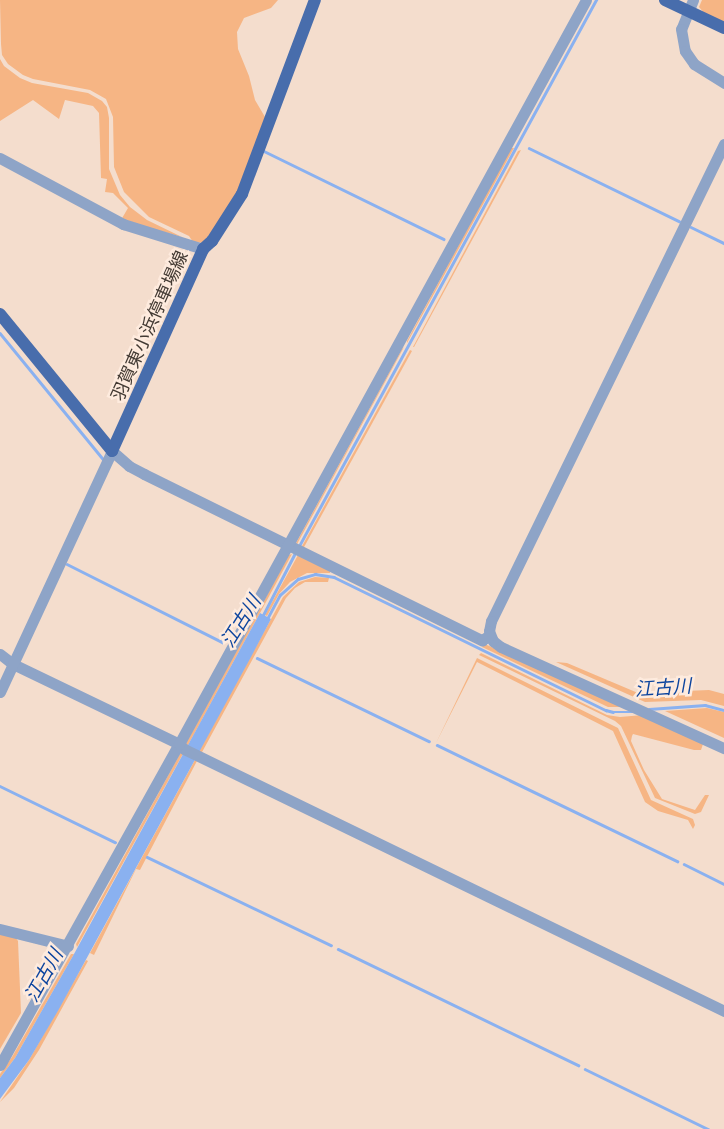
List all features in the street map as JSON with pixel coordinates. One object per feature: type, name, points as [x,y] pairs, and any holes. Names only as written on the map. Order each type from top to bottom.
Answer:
[{"type":"main road","name":"羽賀東小浜停車場線","points":[[112,451],[203,249],[212,241],[242,194],[315,0]]},
{"type":"main road","points":[[665,0],[691,6],[724,28]]},
{"type":"main road","points":[[0,314],[112,451]]},
{"type":"street","points":[[0,1065],[294,548],[586,0]]},
{"type":"street","points":[[691,6],[682,29],[685,51],[694,64],[724,83]]},
{"type":"street","points":[[724,144],[491,622],[490,635],[493,642],[501,647],[724,748]]},
{"type":"street","points":[[0,158],[122,224],[203,249]]},
{"type":"street","points":[[0,692],[64,558],[112,451],[128,466],[482,640],[490,635]]},
{"type":"street","points":[[0,654],[13,664],[197,755],[724,1011]]},
{"type":"street","points":[[0,929],[68,946]]},
{"type":"shaded area","points":[[0,0],[278,0],[271,8],[244,18],[237,32],[238,49],[249,76],[255,100],[265,117],[240,193],[204,243],[193,242],[189,236],[149,217],[124,192],[114,167],[113,117],[106,99],[90,90],[33,79],[23,75],[8,64],[2,55]]},
{"type":"shaded area","points":[[702,0],[724,0],[724,23],[705,14],[699,7]]},
{"type":"shaded area","points":[[0,59],[4,66],[20,78],[32,83],[88,93],[102,101],[107,107],[109,118],[109,169],[120,195],[130,207],[147,220],[182,237],[121,220],[128,208],[113,193],[105,192],[107,179],[101,178],[99,113],[93,106],[65,100],[59,119],[33,100],[0,121]]},
{"type":"shaded area","points":[[511,148],[514,148],[407,343],[407,341]]},
{"type":"shaded area","points":[[521,150],[414,347],[413,347],[518,151]]},
{"type":"shaded area","points":[[404,347],[296,546],[295,545]]},
{"type":"shaded area","points":[[410,350],[412,351],[303,549],[301,548]]},
{"type":"shaded area","points":[[292,554],[187,747],[185,745],[289,555]]},
{"type":"shaded area","points":[[298,555],[330,570],[330,573],[307,573],[290,582],[279,594],[267,616],[265,615]]},
{"type":"shaded area","points":[[315,577],[329,578],[328,582],[305,582],[295,588],[286,598],[201,754],[198,753],[283,597],[299,582]]},
{"type":"shaded area","points":[[487,645],[625,707],[608,707],[482,647]]},
{"type":"shaded area","points":[[481,653],[607,715],[620,717],[643,715],[703,744],[701,750],[694,750],[633,734],[631,741],[644,770],[662,799],[695,810],[705,795],[709,795],[701,812],[695,814],[655,798],[621,726],[615,721],[479,655]]},
{"type":"shaded area","points":[[477,658],[618,728],[651,800],[693,819],[695,825],[693,829],[688,820],[658,811],[645,802],[613,731],[477,662],[436,743]]},
{"type":"shaded area","points":[[556,662],[567,663],[638,693],[709,690],[724,694],[724,706],[701,700],[645,702]]},
{"type":"shaded area","points":[[707,708],[724,712],[724,738],[665,711]]},
{"type":"shaded area","points":[[181,752],[184,752],[77,947],[76,944]]},
{"type":"shaded area","points":[[196,758],[198,759],[140,870],[136,869],[94,955],[90,953]]},
{"type":"shaded area","points":[[0,933],[15,937],[18,941],[21,1013],[0,1049]]},
{"type":"shaded area","points":[[71,954],[74,954],[15,1058],[0,1078],[0,1074],[12,1057]]},
{"type":"shaded area","points":[[86,960],[88,961],[39,1050],[14,1088],[0,1102],[29,1060]]},
{"type":"water","points":[[260,613],[271,619],[251,657],[59,1009],[29,1060],[0,1099],[0,1078],[15,1058],[74,954]]},
{"type":"waterway","points":[[299,546],[596,0]]},
{"type":"waterway","points":[[529,148],[679,221]]},
{"type":"waterway","points":[[264,151],[444,239]]},
{"type":"waterway","points":[[691,227],[724,243]]},
{"type":"waterway","points":[[0,333],[103,459]]},
{"type":"waterway","points":[[262,617],[295,553]]},
{"type":"waterway","points":[[67,564],[222,642]]},
{"type":"waterway","name":"江古川","points":[[267,619],[280,595],[298,579],[315,574],[334,577],[606,710],[634,712]]},
{"type":"waterway","points":[[257,658],[429,741]]},
{"type":"waterway","name":"江古川","points":[[649,709],[705,705],[724,710]]},
{"type":"waterway","points":[[437,745],[677,861]]},
{"type":"waterway","points":[[0,786],[115,842]]},
{"type":"waterway","points":[[147,857],[331,945]]},
{"type":"waterway","points":[[684,864],[724,884]]},
{"type":"waterway","points":[[338,949],[578,1065]]},
{"type":"waterway","points":[[585,1069],[708,1129]]}]
